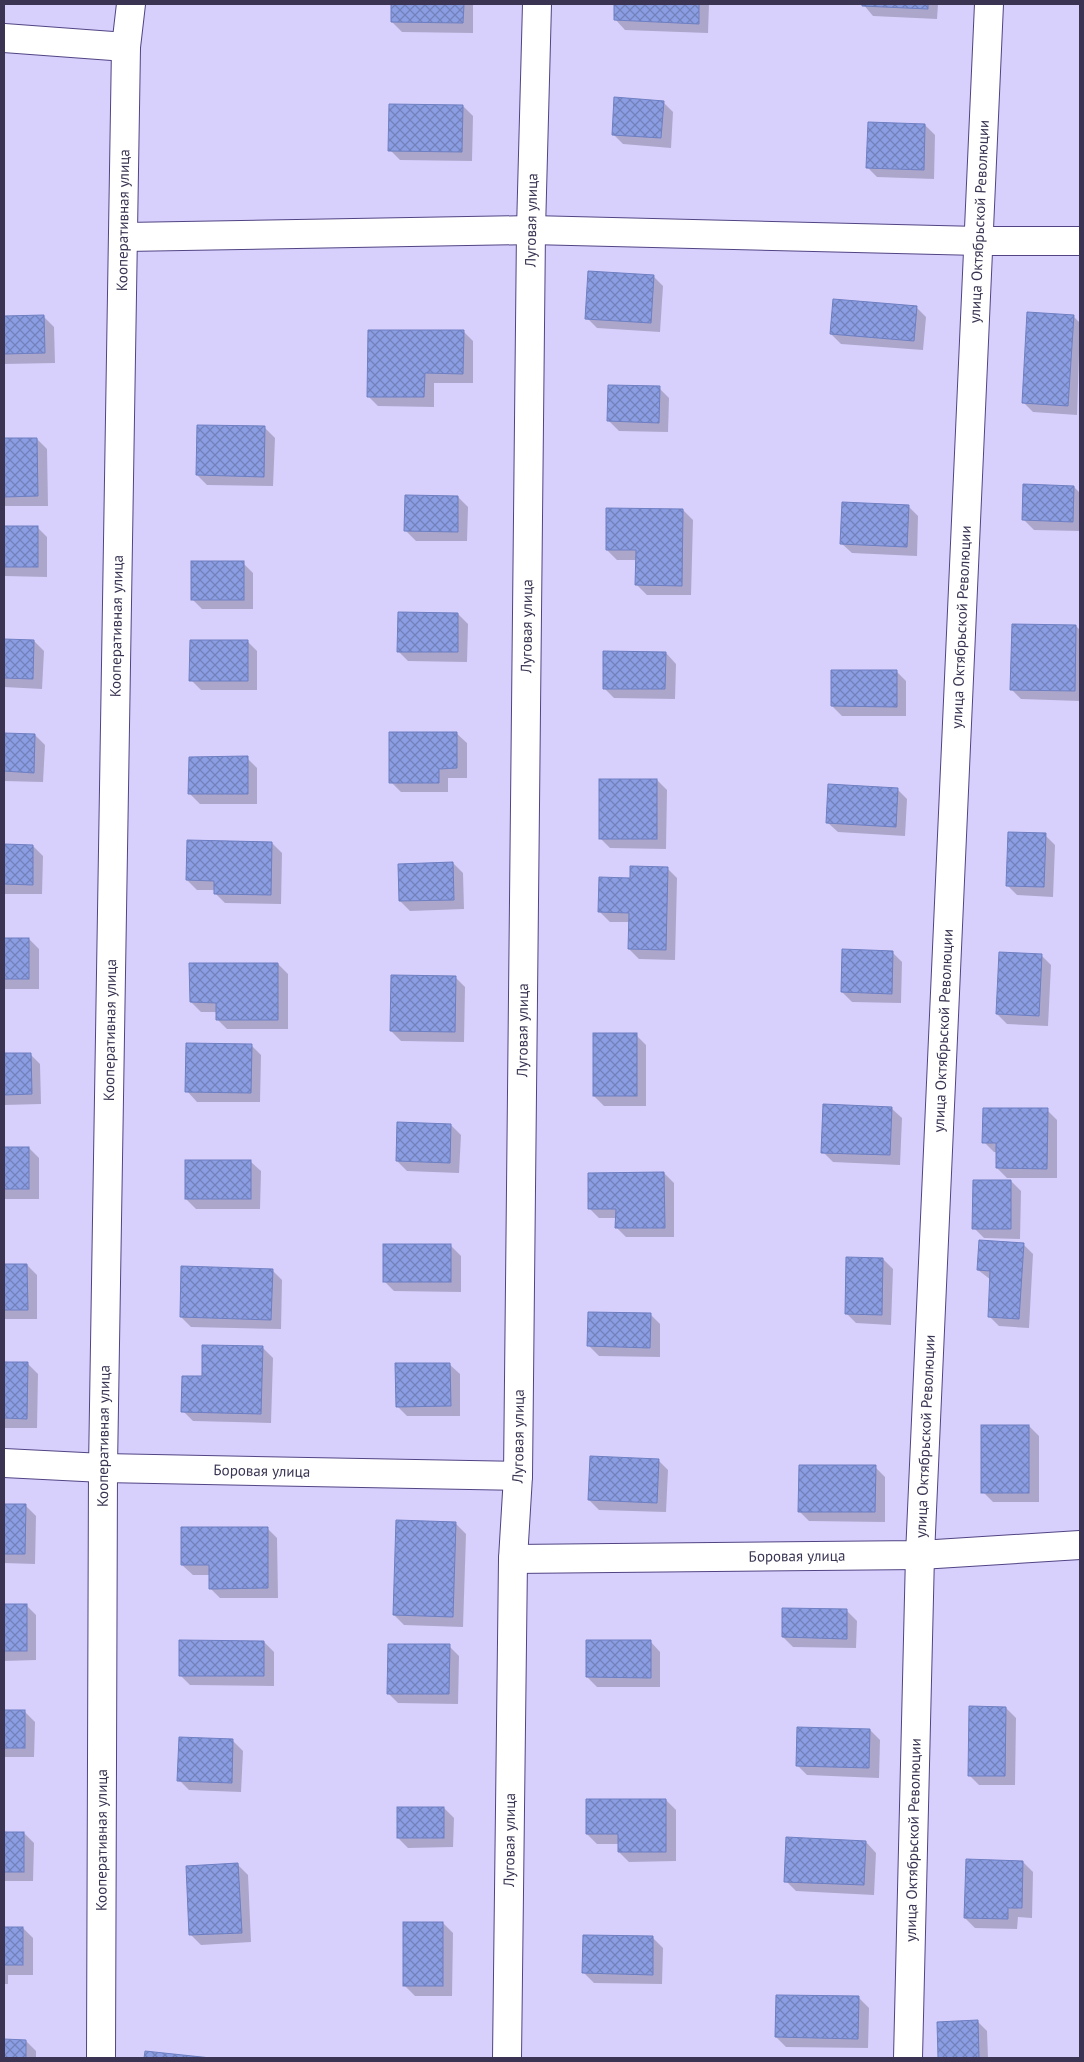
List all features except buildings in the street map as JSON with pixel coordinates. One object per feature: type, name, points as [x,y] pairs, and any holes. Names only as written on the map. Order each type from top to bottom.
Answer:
[{"type":"street","name":"Кооперативная улица","points":[[101,2058],[103,1468],[125,237],[126,47],[132,4]]},
{"type":"street","name":"Луговая улица","points":[[507,2058],[513,1559],[518,1476],[531,230],[537,4]]},
{"type":"street","name":"улица Октябрьской Революции","points":[[908,2058],[920,1555],[989,4]]},
{"type":"street","points":[[4,38],[126,47]]},
{"type":"street","points":[[125,237],[531,230],[1080,242]]},
{"type":"street","name":"Боровая улица","points":[[4,1463],[103,1468],[518,1476]]},
{"type":"street","name":"Боровая улица","points":[[513,1559],[920,1555],[1080,1545]]}]
